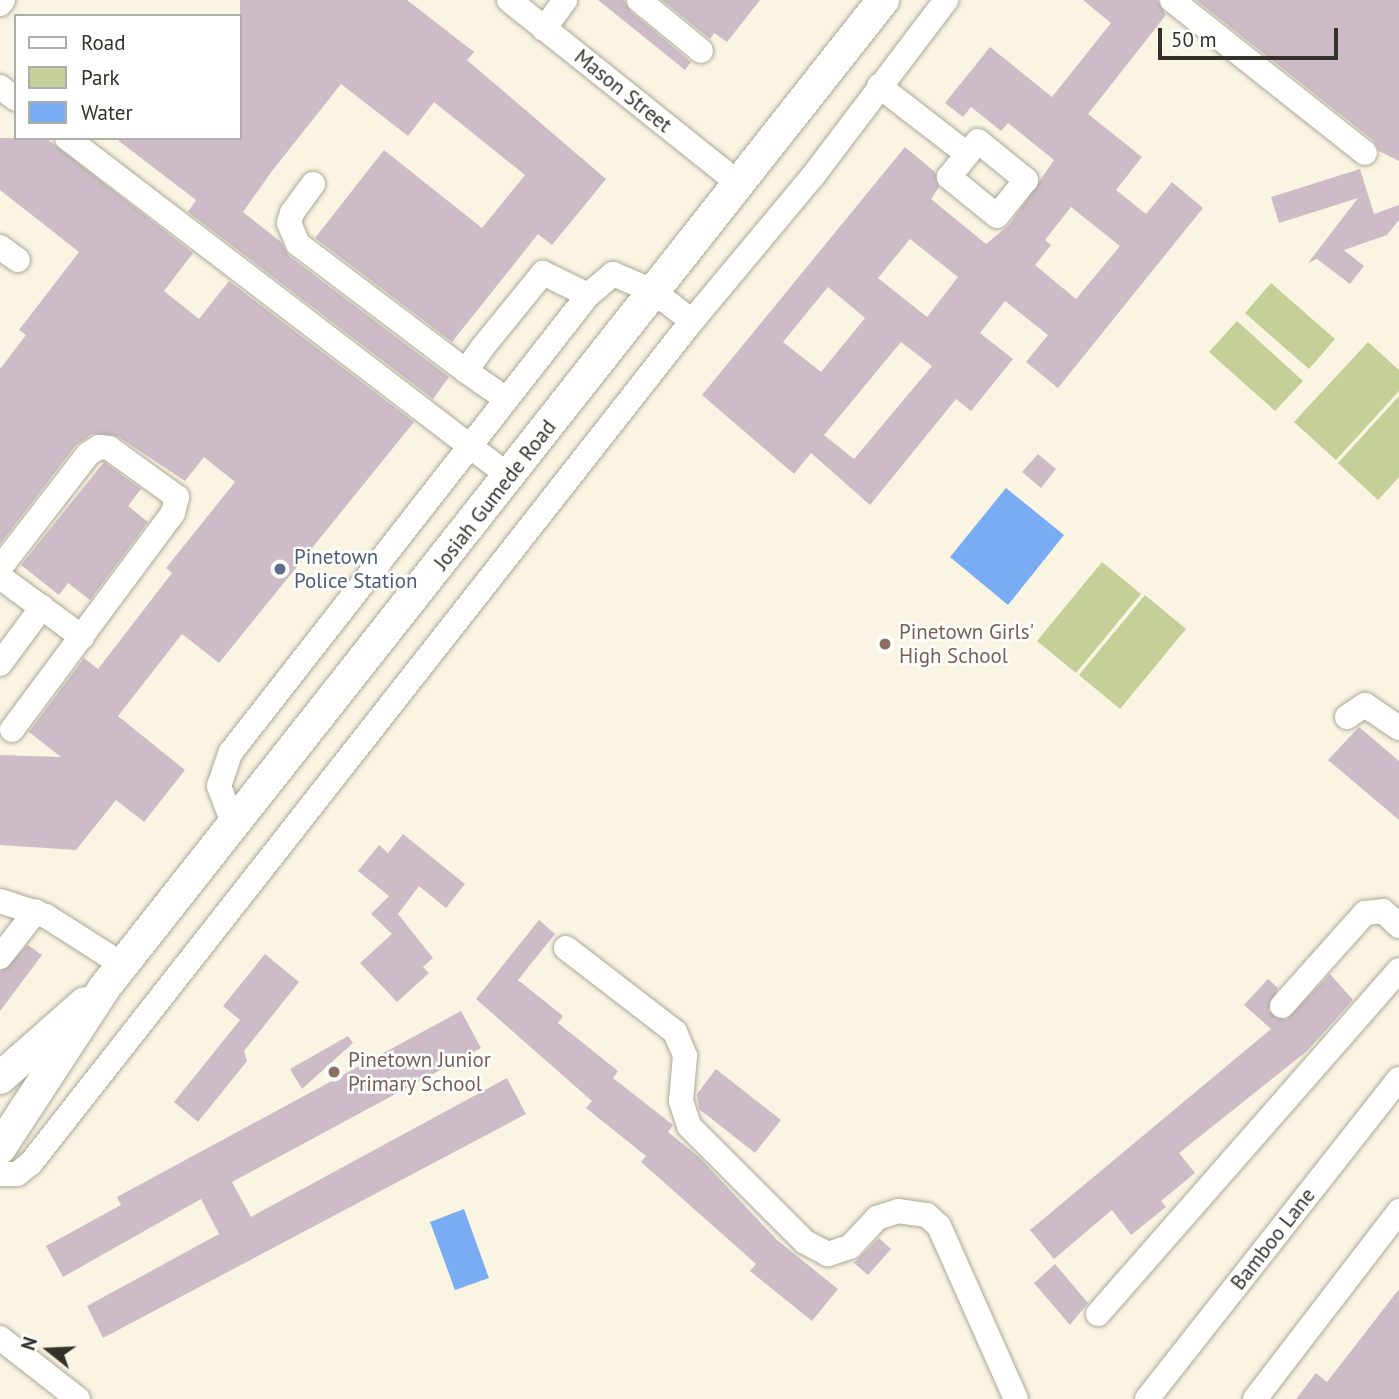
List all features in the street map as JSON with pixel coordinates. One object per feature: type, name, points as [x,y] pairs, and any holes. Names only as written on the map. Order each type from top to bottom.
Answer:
[{"type":"main road","name":"Josiah Gumede Road","points":[[0,1148],[114,976],[235,828],[883,0]]},
{"type":"main road","name":"Josiah Gumede Road","points":[[0,1079],[114,976]]},
{"type":"street","points":[[0,4],[4,0]]},
{"type":"street","name":"Mason Street","points":[[509,0],[738,183]]},
{"type":"street","points":[[544,29],[565,0]]},
{"type":"street","points":[[639,0],[701,51]]},
{"type":"street","points":[[0,1174],[17,1174],[31,1163],[692,321],[813,176],[878,86],[946,0]]},
{"type":"street","points":[[1172,0],[1365,153]]},
{"type":"street","points":[[878,86],[967,154]]},
{"type":"street","points":[[69,140],[509,476]]},
{"type":"street","points":[[313,184],[292,213],[289,223],[298,244],[506,400]]},
{"type":"street","points":[[466,371],[543,273],[587,295]]},
{"type":"street","points":[[235,828],[219,786],[231,752],[587,295],[613,274],[653,292],[692,321]]},
{"type":"street","points":[[0,568],[88,454],[99,447],[109,448],[172,490],[173,513],[12,730]]},
{"type":"street","points":[[0,577],[82,637]]},
{"type":"street","points":[[0,664],[8,637],[42,607]]},
{"type":"street","points":[[1348,717],[1365,705],[1399,728]]},
{"type":"street","points":[[0,901],[36,911],[114,976]]},
{"type":"street","points":[[0,957],[36,911]]},
{"type":"street","points":[[1282,1006],[1365,913],[1383,911],[1399,926]]},
{"type":"street","points":[[566,948],[675,1032],[685,1056],[681,1101],[689,1126],[805,1242],[828,1254],[850,1247],[877,1218],[898,1211],[927,1215],[939,1226],[1016,1399]]},
{"type":"street","points":[[1098,1314],[1399,970]]},
{"type":"street","name":"Bamboo Lane","points":[[1147,1399],[1399,1079]]},
{"type":"street","points":[[1255,1399],[1399,1211]]},
{"type":"street","points":[[0,1338],[78,1399]]},
{"type":"green space","points":[[1271,283],[1335,339],[1309,369],[1245,313]]},
{"type":"green space","points":[[1237,321],[1303,381],[1275,411],[1209,352]]},
{"type":"green space","points":[[1368,342],[1399,370],[1399,391],[1336,460],[1294,422]]},
{"type":"green space","points":[[1399,396],[1399,477],[1378,500],[1338,463]]},
{"type":"green space","points":[[1102,562],[1141,594],[1076,673],[1037,641]]},
{"type":"green space","points":[[1145,595],[1186,629],[1120,709],[1079,675]]},
{"type":"water","points":[[1006,488],[1064,535],[1008,605],[950,557]]},
{"type":"water","points":[[464,1209],[489,1278],[455,1290],[430,1222]]},
{"type":"building","points":[[240,0],[407,0],[474,52],[467,60],[606,179],[552,245],[538,234],[452,342],[315,238],[384,150],[482,228],[525,175],[434,102],[408,136],[341,84],[272,171],[243,212],[281,242],[289,256],[449,377],[433,399],[188,212],[196,200],[118,140],[242,140]]},
{"type":"building","points":[[598,0],[624,0],[630,11],[691,62],[685,70]]},
{"type":"building","points":[[662,0],[760,0],[727,42],[714,33],[710,39]]},
{"type":"building","points":[[1083,0],[1157,0],[1166,15],[1088,114],[1142,157],[1116,190],[1146,214],[1172,182],[1203,208],[1058,388],[1026,362],[1048,335],[1005,301],[980,333],[1013,359],[971,411],[956,399],[870,505],[811,453],[794,474],[702,395],[905,147],[935,172],[939,187],[931,199],[986,244],[1009,225],[1054,160],[1008,123],[1001,131],[971,107],[963,117],[945,103],[990,47],[1052,97],[1111,23]],"holes":[[[1071,207],[1120,246],[1076,299],[1035,265],[1051,245],[1045,240]],[[910,239],[958,277],[927,317],[878,278]],[[828,287],[865,318],[821,372],[783,342]],[[901,342],[932,366],[854,459],[824,435]]]},
{"type":"building","points":[[1196,0],[1399,0],[1399,161],[1379,151],[1374,141]]},
{"type":"building","points":[[0,138],[49,140],[193,253],[164,291],[199,319],[229,281],[414,422],[219,663],[182,634],[118,716],[185,770],[144,822],[116,800],[76,850],[0,845],[0,755],[61,757],[29,732],[84,658],[98,669],[172,573],[166,568],[235,482],[204,457],[185,481],[117,436],[92,434],[76,445],[0,544],[0,369],[26,335],[19,330],[79,252],[0,190]]},
{"type":"building","points":[[1360,169],[1374,214],[1399,205],[1399,220],[1387,235],[1344,250],[1364,266],[1350,284],[1317,259],[1308,263],[1358,198],[1279,223],[1271,197]]},
{"type":"building","points":[[1038,454],[1056,469],[1041,488],[1022,472]]},
{"type":"building","points":[[104,462],[141,489],[128,506],[148,522],[90,600],[68,583],[59,595],[21,565]]},
{"type":"building","points":[[1359,727],[1399,761],[1399,820],[1328,760]]},
{"type":"building","points":[[403,834],[465,884],[446,908],[419,886],[398,914],[433,958],[423,967],[429,973],[397,1002],[360,963],[392,934],[371,914],[389,896],[358,871],[379,845],[388,853]]},
{"type":"building","points":[[539,920],[555,934],[518,980],[563,1016],[558,1023],[618,1071],[613,1078],[673,1125],[668,1132],[699,1157],[777,1240],[838,1289],[812,1321],[750,1271],[756,1264],[641,1162],[646,1156],[586,1108],[592,1101],[476,999]]},
{"type":"building","points":[[28,945],[42,955],[0,1011],[0,972]]},
{"type":"building","points":[[265,954],[299,982],[244,1051],[247,1061],[198,1122],[174,1102],[240,1020],[223,1006]]},
{"type":"building","points":[[1330,974],[1353,1000],[1307,1051],[1179,1153],[1195,1173],[1161,1201],[1166,1207],[1131,1235],[1112,1210],[1054,1259],[1030,1230],[1271,1029],[1244,1005],[1268,979],[1278,988],[1268,1011],[1286,1020]]},
{"type":"building","points":[[461,1011],[481,1048],[232,1182],[251,1217],[507,1078],[526,1114],[103,1338],[87,1306],[219,1234],[201,1199],[63,1277],[46,1246],[121,1205],[117,1197]]},
{"type":"building","points":[[348,1036],[353,1043],[302,1089],[290,1069]]},
{"type":"building","points":[[716,1069],[781,1120],[755,1153],[699,1109],[697,1094]]},
{"type":"building","points":[[879,1238],[891,1249],[868,1275],[854,1263]]},
{"type":"building","points":[[1055,1264],[1088,1303],[1070,1325],[1034,1283]]},
{"type":"building","points":[[1399,1289],[1399,1399],[1296,1399],[1316,1373],[1327,1382]]},
{"type":"place","name":"Pinetown Police Station","points":[[280,569]]},
{"type":"place","name":"Pinetown Girls' High School","points":[[885,644]]},
{"type":"place","name":"Pinetown Junior Primary School","points":[[334,1072]]}]
